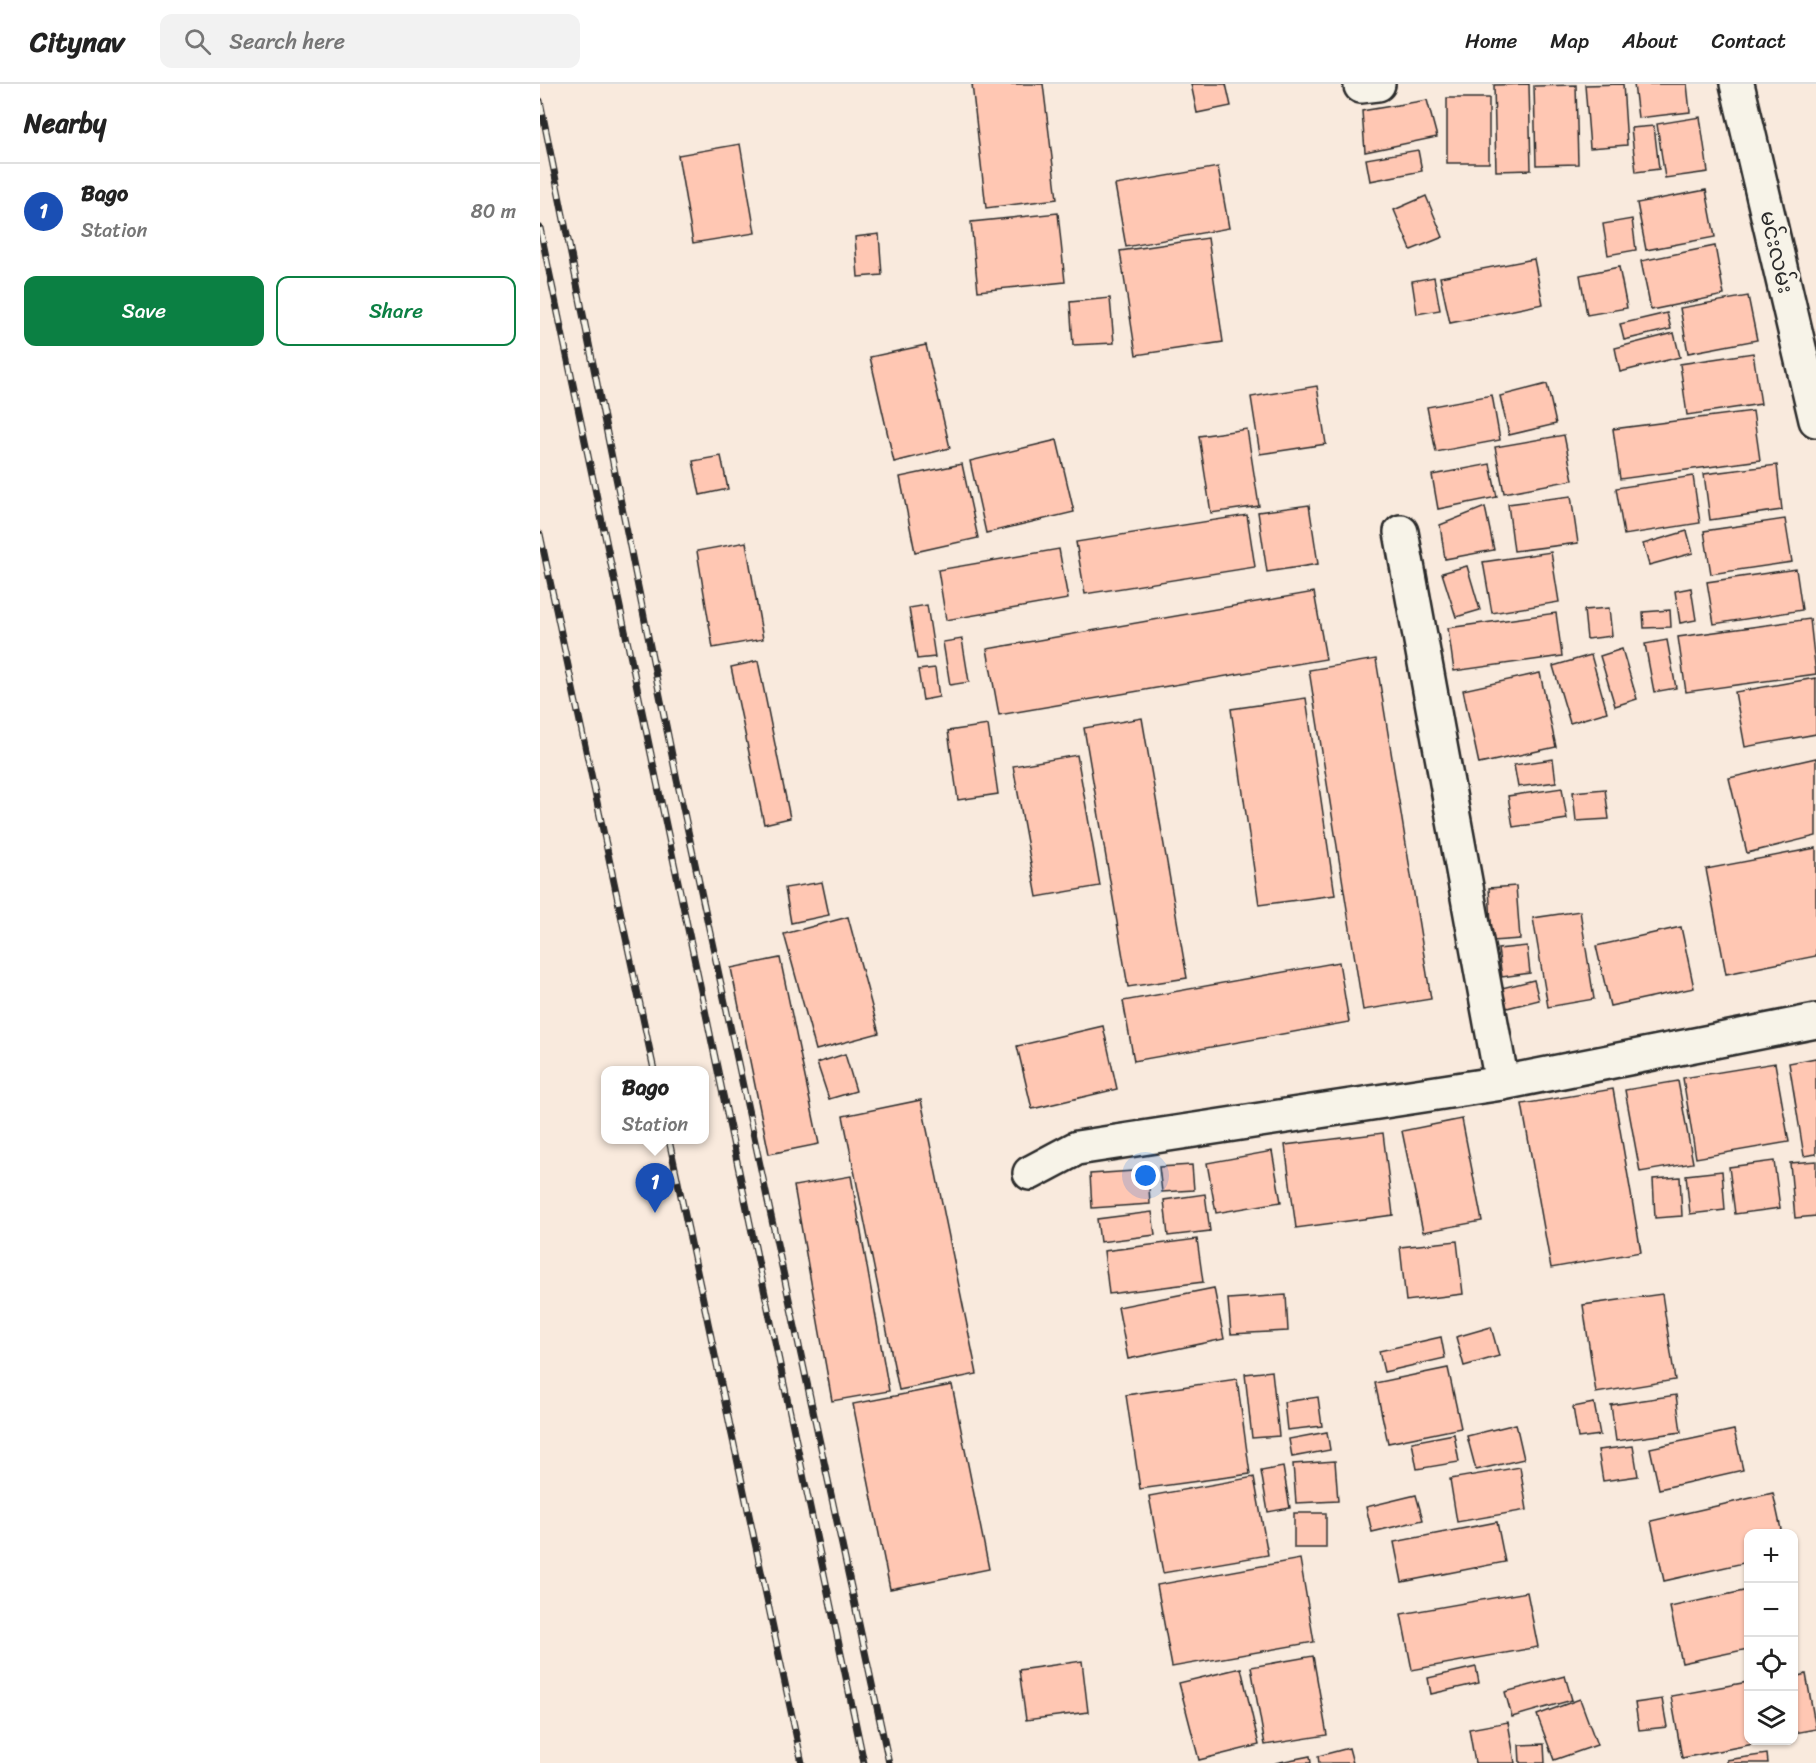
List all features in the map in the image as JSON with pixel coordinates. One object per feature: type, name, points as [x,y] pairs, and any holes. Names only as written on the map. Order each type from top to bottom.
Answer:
[{"type":"street","name":"မင်းလမ်း","points":[[1737,84],[1816,420]]},
{"type":"street","points":[[1401,532],[1502,1083]]},
{"type":"street","points":[[1030,1173],[1077,1148],[1502,1083],[1816,1021]]},
{"type":"building","points":[[972,84],[1043,84],[1057,199],[986,208]]},
{"type":"building","points":[[1191,84],[1226,84],[1231,106],[1197,113]]},
{"type":"building","points":[[1529,84],[1531,170],[1496,171],[1494,85]]},
{"type":"building","points":[[1623,84],[1627,145],[1590,148],[1585,85]]},
{"type":"building","points":[[1634,84],[1687,84],[1690,112],[1638,118]]},
{"type":"building","points":[[1576,85],[1578,164],[1536,165],[1534,86]]},
{"type":"building","points":[[1447,98],[1489,98],[1489,163],[1447,163]]},
{"type":"building","points":[[1427,100],[1437,137],[1365,152],[1362,111]]},
{"type":"building","points":[[1700,117],[1708,172],[1665,178],[1657,124]]},
{"type":"building","points":[[1654,126],[1659,169],[1636,172],[1631,128]]},
{"type":"building","points":[[740,144],[755,233],[693,243],[678,155]]},
{"type":"building","points":[[1418,150],[1422,171],[1370,181],[1366,159]]},
{"type":"building","points":[[1218,167],[1229,228],[1126,247],[1115,185]]},
{"type":"building","points":[[1706,190],[1715,237],[1646,250],[1637,203]]},
{"type":"building","points":[[1426,196],[1443,237],[1411,250],[1394,210]]},
{"type":"building","points":[[1058,213],[1065,282],[978,291],[971,222]]},
{"type":"building","points":[[1632,219],[1636,250],[1608,255],[1603,224]]},
{"type":"building","points":[[879,234],[882,275],[858,277],[855,237]]},
{"type":"building","points":[[1208,238],[1223,342],[1136,355],[1120,251]]},
{"type":"building","points":[[1715,246],[1724,295],[1651,310],[1641,261]]},
{"type":"building","points":[[1534,259],[1543,304],[1450,323],[1440,277]]},
{"type":"building","points":[[1619,267],[1627,308],[1587,315],[1580,275]]},
{"type":"building","points":[[1434,277],[1440,310],[1417,314],[1412,281]]},
{"type":"building","points":[[1748,296],[1757,340],[1688,353],[1680,308]]},
{"type":"building","points":[[1110,298],[1114,343],[1073,345],[1070,302]]},
{"type":"building","points":[[1667,313],[1671,329],[1624,340],[1620,324]]},
{"type":"building","points":[[1674,333],[1680,357],[1620,372],[1615,348]]},
{"type":"building","points":[[926,345],[950,448],[894,462],[870,357]]},
{"type":"building","points":[[1753,353],[1761,404],[1687,415],[1680,364]]},
{"type":"building","points":[[1547,384],[1556,424],[1509,435],[1500,396]]},
{"type":"building","points":[[1317,386],[1326,444],[1260,454],[1251,397]]},
{"type":"building","points":[[1492,395],[1500,440],[1436,452],[1427,407]]},
{"type":"building","points":[[1753,411],[1760,460],[1620,479],[1613,429]]},
{"type":"building","points":[[1247,429],[1259,506],[1211,513],[1199,436]]},
{"type":"building","points":[[1564,435],[1573,480],[1504,493],[1495,447]]},
{"type":"building","points":[[1057,440],[1074,512],[986,533],[970,461]]},
{"type":"building","points":[[721,456],[728,489],[700,495],[693,461]]},
{"type":"building","points":[[962,464],[978,538],[915,552],[900,477]]},
{"type":"building","points":[[1490,464],[1497,497],[1438,509],[1432,475]]},
{"type":"building","points":[[1777,465],[1782,510],[1710,520],[1704,474]]},
{"type":"building","points":[[1693,476],[1700,523],[1624,535],[1616,488]]},
{"type":"building","points":[[1571,496],[1578,543],[1514,551],[1508,504]]},
{"type":"building","points":[[1309,505],[1318,564],[1267,572],[1258,512]]},
{"type":"building","points":[[1485,507],[1494,550],[1445,559],[1440,525]]},
{"type":"building","points":[[1247,515],[1255,567],[1085,594],[1076,542]]},
{"type":"building","points":[[1785,519],[1792,562],[1711,574],[1704,531]]},
{"type":"building","points":[[1687,531],[1693,553],[1649,565],[1643,544]]},
{"type":"building","points":[[746,542],[763,639],[713,648],[697,551]]},
{"type":"building","points":[[1059,549],[1068,599],[946,620],[938,570]]},
{"type":"building","points":[[1551,552],[1559,602],[1492,613],[1483,562]]},
{"type":"building","points":[[1467,566],[1480,610],[1456,617],[1442,573]]},
{"type":"building","points":[[1796,569],[1802,610],[1714,624],[1707,582]]},
{"type":"building","points":[[1691,588],[1696,620],[1680,623],[1675,591]]},
{"type":"building","points":[[1314,592],[1326,659],[999,715],[987,649]]},
{"type":"building","points":[[927,605],[935,657],[917,659],[909,608]]},
{"type":"building","points":[[1609,608],[1612,636],[1587,639],[1584,610]]},
{"type":"building","points":[[1670,610],[1671,627],[1644,628],[1643,612]]},
{"type":"building","points":[[1556,613],[1562,656],[1454,671],[1448,628]]},
{"type":"building","points":[[1810,619],[1816,674],[1686,692],[1678,637]]},
{"type":"building","points":[[962,639],[969,682],[950,685],[943,642]]},
{"type":"building","points":[[1667,640],[1676,688],[1654,692],[1645,644]]},
{"type":"building","points":[[1622,649],[1637,699],[1615,706],[1600,656]]},
{"type":"building","points":[[1591,655],[1607,712],[1570,723],[1553,666]]},
{"type":"building","points":[[1376,659],[1431,999],[1363,1010],[1309,670]]},
{"type":"building","points":[[758,661],[790,818],[764,824],[731,667]]},
{"type":"building","points":[[935,668],[939,697],[923,700],[918,670]]},
{"type":"building","points":[[1540,673],[1556,747],[1479,764],[1463,690]]},
{"type":"building","points":[[1816,678],[1816,734],[1745,747],[1735,692]]},
{"type":"building","points":[[1306,698],[1335,895],[1259,905],[1231,709]]},
{"type":"building","points":[[1142,718],[1187,978],[1128,987],[1084,728]]},
{"type":"building","points":[[988,725],[998,794],[958,800],[948,731]]},
{"type":"building","points":[[1077,755],[1100,886],[1037,897],[1013,766]]},
{"type":"building","points":[[1816,758],[1816,836],[1747,853],[1729,778]]},
{"type":"building","points":[[1553,759],[1556,782],[1518,787],[1514,765]]},
{"type":"building","points":[[1562,788],[1567,819],[1513,827],[1508,796]]},
{"type":"building","points":[[1605,789],[1609,819],[1576,821],[1573,792]]},
{"type":"building","points":[[1816,848],[1816,956],[1726,974],[1706,869]]},
{"type":"building","points":[[822,882],[829,915],[791,923],[785,888]]},
{"type":"building","points":[[1516,886],[1520,939],[1492,941],[1489,888]]},
{"type":"building","points":[[1580,911],[1594,999],[1548,1007],[1533,918]]},
{"type":"building","points":[[848,917],[879,1033],[816,1050],[784,934]]},
{"type":"building","points":[[1681,927],[1694,988],[1610,1006],[1596,946]]},
{"type":"building","points":[[1527,946],[1530,973],[1502,977],[1498,949]]},
{"type":"building","points":[[780,958],[819,1144],[769,1154],[731,968]]},
{"type":"building","points":[[1339,962],[1349,1022],[1134,1061],[1123,1001]]},
{"type":"building","points":[[1534,980],[1539,1000],[1507,1008],[1502,988]]},
{"type":"building","points":[[1103,1026],[1117,1089],[1032,1109],[1017,1046]]},
{"type":"building","points":[[845,1054],[856,1091],[829,1099],[817,1063]]},
{"type":"building","points":[[1816,1058],[1816,1154],[1804,1156],[1789,1063]]},
{"type":"building","points":[[1775,1063],[1789,1142],[1696,1158],[1683,1078]]},
{"type":"building","points":[[1678,1081],[1693,1163],[1640,1172],[1625,1090]]},
{"type":"building","points":[[1613,1089],[1641,1252],[1551,1268],[1522,1104]]},
{"type":"building","points":[[921,1100],[977,1374],[899,1390],[843,1116]]},
{"type":"building","points":[[1462,1119],[1482,1221],[1423,1232],[1402,1131]]},
{"type":"building","points":[[1383,1133],[1393,1215],[1296,1228],[1285,1145]]},
{"type":"building","points":[[1272,1151],[1281,1202],[1216,1213],[1207,1163]]},
{"type":"building","points":[[1774,1161],[1780,1208],[1735,1214],[1729,1167]]},
{"type":"building","points":[[1816,1161],[1816,1216],[1795,1218],[1790,1163]]},
{"type":"building","points":[[1192,1165],[1194,1190],[1162,1192],[1159,1167]]},
{"type":"building","points":[[1148,1170],[1150,1204],[1092,1208],[1090,1174]]},
{"type":"building","points":[[1722,1171],[1725,1210],[1690,1214],[1686,1175]]},
{"type":"building","points":[[851,1176],[889,1391],[832,1401],[794,1186]]},
{"type":"building","points":[[1680,1177],[1682,1216],[1655,1218],[1653,1179]]},
{"type":"building","points":[[1205,1194],[1210,1231],[1168,1236],[1164,1200]]},
{"type":"building","points":[[1152,1212],[1155,1235],[1100,1242],[1097,1219]]},
{"type":"building","points":[[1197,1239],[1203,1282],[1109,1294],[1104,1251]]},
{"type":"building","points":[[1457,1241],[1463,1294],[1406,1301],[1400,1247]]},
{"type":"building","points":[[1214,1288],[1224,1339],[1128,1359],[1118,1307]]},
{"type":"building","points":[[1662,1294],[1675,1380],[1596,1393],[1583,1305]]},
{"type":"building","points":[[1286,1295],[1288,1331],[1231,1334],[1228,1299]]},
{"type":"building","points":[[1491,1327],[1499,1356],[1464,1366],[1456,1337]]},
{"type":"building","points":[[1441,1337],[1445,1358],[1384,1372],[1379,1351]]},
{"type":"building","points":[[1448,1368],[1461,1428],[1388,1443],[1375,1383]]},
{"type":"building","points":[[1272,1371],[1279,1436],[1252,1438],[1245,1374]]},
{"type":"building","points":[[1237,1379],[1250,1474],[1140,1489],[1126,1395]]},
{"type":"building","points":[[952,1385],[989,1569],[890,1589],[853,1404]]},
{"type":"building","points":[[1676,1395],[1681,1432],[1616,1441],[1611,1405]]},
{"type":"building","points":[[1318,1397],[1322,1426],[1287,1430],[1284,1402]]},
{"type":"building","points":[[1594,1403],[1600,1435],[1578,1438],[1573,1407]]},
{"type":"building","points":[[1516,1424],[1524,1459],[1476,1470],[1467,1436]]},
{"type":"building","points":[[1734,1430],[1743,1470],[1659,1489],[1650,1448]]},
{"type":"building","points":[[1327,1432],[1330,1450],[1292,1457],[1289,1439]]},
{"type":"building","points":[[1454,1434],[1459,1462],[1417,1469],[1412,1442]]},
{"type":"building","points":[[1633,1446],[1638,1476],[1603,1481],[1598,1450]]},
{"type":"building","points":[[1335,1461],[1338,1501],[1296,1503],[1293,1464]]},
{"type":"building","points":[[1283,1467],[1290,1508],[1268,1512],[1261,1471]]},
{"type":"building","points":[[1520,1467],[1527,1510],[1457,1522],[1450,1479]]},
{"type":"building","points":[[1254,1477],[1268,1555],[1163,1573],[1149,1496]]},
{"type":"building","points":[[1773,1493],[1781,1529],[1744,1529],[1744,1563],[1664,1581],[1651,1521]]},
{"type":"building","points":[[1416,1495],[1423,1520],[1372,1532],[1366,1507]]},
{"type":"building","points":[[1294,1513],[1326,1513],[1326,1548],[1294,1548]]},
{"type":"building","points":[[1497,1522],[1505,1562],[1402,1582],[1394,1542]]},
{"type":"building","points":[[1300,1559],[1314,1642],[1172,1667],[1157,1585]]},
{"type":"building","points":[[1744,1591],[1744,1650],[1682,1663],[1670,1607]]},
{"type":"building","points":[[1527,1592],[1538,1647],[1412,1670],[1401,1614]]},
{"type":"building","points":[[1313,1656],[1327,1735],[1265,1745],[1251,1667]]},
{"type":"building","points":[[1082,1661],[1088,1712],[1026,1720],[1019,1670]]},
{"type":"building","points":[[1476,1667],[1479,1683],[1431,1694],[1428,1678]]},
{"type":"building","points":[[1241,1668],[1259,1745],[1199,1760],[1179,1683]]},
{"type":"building","points":[[1806,1674],[1816,1729],[1798,1732],[1798,1691],[1798,1676]]},
{"type":"building","points":[[1565,1676],[1572,1700],[1512,1717],[1505,1692]]},
{"type":"building","points":[[1744,1683],[1744,1745],[1749,1745],[1682,1758],[1671,1696]]},
{"type":"building","points":[[1580,1699],[1597,1745],[1554,1760],[1537,1715]]},
{"type":"building","points":[[1662,1699],[1667,1727],[1639,1730],[1635,1703]]},
{"type":"building","points":[[1508,1722],[1515,1763],[1475,1763],[1469,1729]]},
{"type":"building","points":[[1544,1744],[1545,1763],[1520,1763],[1519,1745]]},
{"type":"building","points":[[1349,1748],[1353,1763],[1319,1763],[1318,1756]]},
{"type":"building","points":[[1767,1754],[1768,1763],[1727,1763],[1727,1760]]},
{"type":"building","points":[[1310,1756],[1311,1763],[1275,1763]]},
{"type":"railway","points":[[540,101],[677,780],[889,1763]]},
{"type":"railway","points":[[540,228],[864,1763]]},
{"type":"railway","points":[[540,534],[653,1066]]},
{"type":"railway","points":[[670,1144],[802,1763]]},
{"type":"place","name":"Bago","points":[[655,1213]]}]
